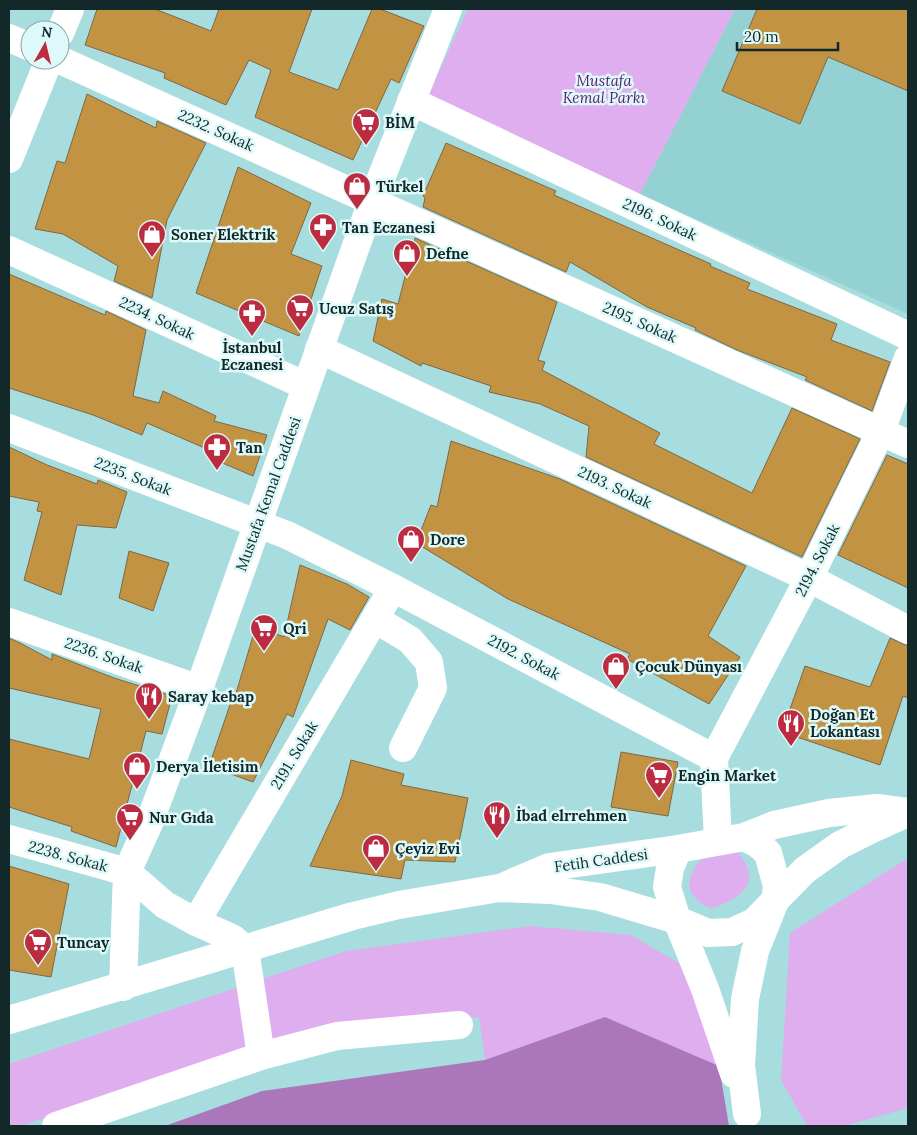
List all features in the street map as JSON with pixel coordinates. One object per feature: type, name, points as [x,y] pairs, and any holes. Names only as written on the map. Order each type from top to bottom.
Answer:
[{"type":"street","name":"Mustafa Kemal Caddesi","points":[[123,987],[127,872],[150,821],[199,689],[372,201],[444,10]]},
{"type":"street","name":"2232. Sokak","points":[[70,65],[372,201]]},
{"type":"street","points":[[9,159],[45,70]]},
{"type":"street","name":"2196. Sokak","points":[[411,101],[908,336]]},
{"type":"street","name":"2195. Sokak","points":[[372,201],[908,444]]},
{"type":"street","name":"2234. Sokak","points":[[9,250],[306,386]]},
{"type":"street","name":"2193. Sokak","points":[[320,349],[809,578],[908,630]]},
{"type":"street","name":"2194. Sokak","points":[[714,758],[809,578],[881,432],[908,358]]},
{"type":"street","name":"2235. Sokak","points":[[9,428],[257,523]]},
{"type":"street","name":"2192. Sokak","points":[[257,523],[287,535],[393,588],[714,758]]},
{"type":"street","name":"2191. Sokak","points":[[196,922],[393,588]]},
{"type":"street","points":[[375,619],[410,640],[429,662],[433,688],[404,748]]},
{"type":"street","name":"2236. Sokak","points":[[9,622],[199,689]]},
{"type":"street","points":[[714,758],[718,841]]},
{"type":"street","points":[[749,1120],[724,1040],[677,920],[667,887],[670,868],[678,849],[744,836],[774,825],[829,813],[877,808],[908,813]]},
{"type":"street","points":[[9,1020],[399,904],[499,888],[550,890],[600,897],[677,920],[708,933],[732,932],[754,922],[805,870],[840,845],[872,828],[908,813]]},
{"type":"street","points":[[744,836],[758,844],[768,853],[777,886],[775,901],[755,951],[745,999],[741,1065],[749,1120]]},
{"type":"street","name":"2238. Sokak","points":[[9,839],[127,872]]},
{"type":"street","name":"Fetih Caddesi","points":[[499,888],[548,867],[678,849]]},
{"type":"street","points":[[127,872],[165,904],[196,922],[232,938],[245,949],[261,1056]]},
{"type":"street","points":[[56,1126],[261,1056],[337,1036],[459,1025]]},
{"type":"shaded area","points":[[735,9],[908,9],[908,314],[640,194]]},
{"type":"shaded area","points":[[605,1017],[719,1066],[729,1126],[165,1126],[262,1091],[485,1060]]},
{"type":"green space","name":"Mustafa Kemal Parkı","points":[[468,9],[735,9],[640,194],[428,95]]},
{"type":"green space","points":[[727,850],[739,853],[744,860],[749,873],[748,884],[739,895],[710,908],[698,901],[691,891],[689,886],[691,876],[702,859],[710,854]]},
{"type":"green space","points":[[908,858],[908,1108],[844,1126],[807,1126],[781,1080],[790,933]]},
{"type":"green space","points":[[530,926],[631,935],[682,965],[719,1066],[605,1017],[485,1060],[479,1017],[305,1032],[21,1126],[9,1126],[9,1064],[346,951]]},
{"type":"building","points":[[97,9],[155,9],[211,31],[219,9],[312,9],[289,72],[338,90],[372,9],[380,9],[424,26],[399,83],[391,79],[353,160],[255,117],[271,70],[249,60],[226,105],[164,78],[165,73],[85,45]]},
{"type":"building","points":[[757,9],[908,9],[908,91],[828,57],[800,124],[722,91]]},
{"type":"building","points":[[87,94],[156,128],[157,121],[206,143],[167,220],[152,298],[114,281],[118,266],[63,234],[35,229],[57,161],[65,163]]},
{"type":"building","points":[[446,143],[556,191],[554,195],[711,264],[710,266],[750,283],[747,289],[837,324],[831,340],[890,362],[872,411],[805,380],[807,377],[737,350],[695,330],[696,328],[647,307],[570,262],[566,272],[423,207],[425,198],[423,196]]},
{"type":"building","points":[[238,167],[311,203],[291,254],[322,266],[299,336],[196,293]]},
{"type":"building","points":[[415,238],[557,302],[538,360],[545,362],[542,370],[660,433],[654,444],[752,493],[792,408],[860,439],[802,557],[586,457],[589,426],[540,404],[489,392],[491,386],[422,363],[421,366],[373,341],[382,299],[398,304]]},
{"type":"building","points":[[9,274],[105,315],[106,311],[146,330],[133,396],[159,403],[163,391],[216,416],[214,421],[267,435],[253,476],[213,459],[216,453],[147,423],[142,435],[93,415],[9,388]]},
{"type":"building","points":[[451,441],[560,479],[746,566],[708,636],[740,657],[709,704],[627,659],[630,654],[508,599],[416,543],[431,505],[437,507]]},
{"type":"building","points":[[9,447],[47,465],[97,484],[98,480],[127,492],[116,528],[77,525],[61,595],[24,580],[42,512],[37,511],[39,502],[9,496]]},
{"type":"building","points":[[887,455],[908,464],[908,588],[838,555]]},
{"type":"building","points":[[129,551],[169,563],[153,611],[119,598]]},
{"type":"building","points":[[300,565],[347,584],[369,597],[350,630],[328,619],[293,717],[287,714],[253,782],[209,766],[232,699],[234,700],[256,626],[284,637]]},
{"type":"building","points":[[9,638],[52,660],[52,654],[114,678],[172,696],[162,734],[146,731],[116,847],[71,831],[72,827],[9,807],[9,739],[89,759],[101,709],[9,688]]},
{"type":"building","points":[[890,638],[908,646],[908,698],[903,696],[880,765],[782,732],[805,666],[870,687]]},
{"type":"building","points":[[621,752],[678,762],[668,816],[611,807]]},
{"type":"building","points":[[351,760],[404,774],[401,785],[468,798],[455,862],[405,860],[401,879],[310,866],[342,796]]},
{"type":"building","points":[[9,866],[69,884],[51,977],[9,970]]},
{"type":"place","name":"BİM","points":[[366,146]]},
{"type":"place","name":"Türkel","points":[[357,210]]},
{"type":"place","name":"Tan Eczanesi","points":[[323,251]]},
{"type":"place","name":"Soner Elektrik","points":[[152,258]]},
{"type":"place","name":"Defne","points":[[407,277]]},
{"type":"place","name":"Ucuz Satış","points":[[300,332]]},
{"type":"place","name":"İstanbul Eczanesi","points":[[252,337]]},
{"type":"place","name":"Tan","points":[[217,471]]},
{"type":"place","name":"Dore","points":[[411,563]]},
{"type":"place","name":"Qri","points":[[264,652]]},
{"type":"place","name":"Çocuk Dünyası","points":[[616,690]]},
{"type":"place","name":"Saray kebap","points":[[149,720]]},
{"type":"place","name":"Doğan Et Lokantası","points":[[791,747]]},
{"type":"place","name":"Derya İletisim","points":[[137,790]]},
{"type":"place","name":"Engin Market","points":[[659,799]]},
{"type":"place","name":"İbad elrrehmen","points":[[497,839]]},
{"type":"place","name":"Nur Gıda","points":[[130,841]]},
{"type":"place","name":"Çeyiz Evi","points":[[376,872]]},
{"type":"place","name":"Tuncay","points":[[38,966]]}]
